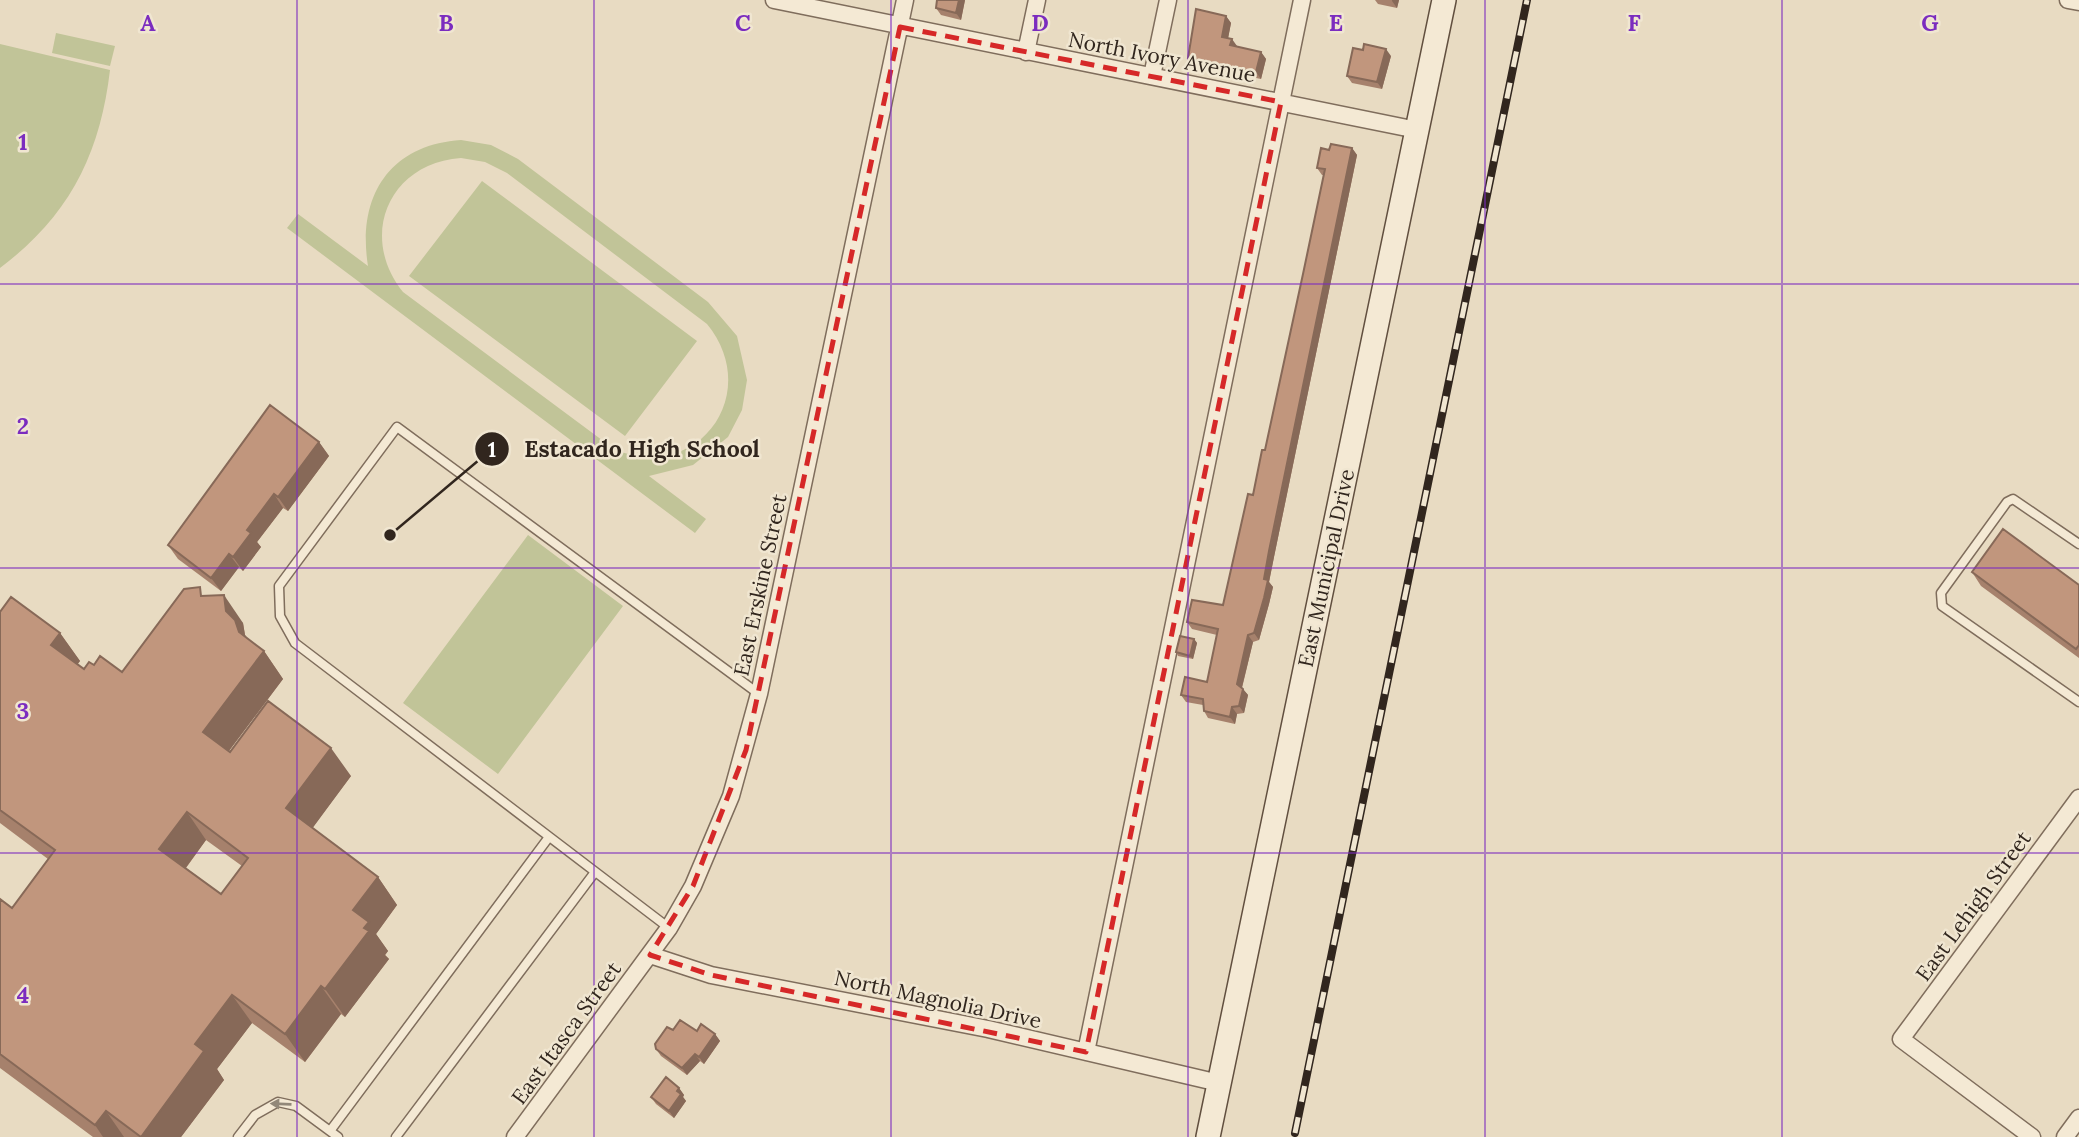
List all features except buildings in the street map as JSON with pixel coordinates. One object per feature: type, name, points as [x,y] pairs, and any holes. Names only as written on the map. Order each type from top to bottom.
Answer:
[{"type":"street","name":"North Ivory Avenue","points":[[774,0],[1417,130]]},
{"type":"street","name":"East Erskine Street","points":[[650,955],[669,928],[715,838],[746,750],[905,0]]},
{"type":"street","points":[[1026,52],[1037,0]]},
{"type":"street","points":[[1152,76],[1167,0]]},
{"type":"street","points":[[1086,1052],[1302,0]]},
{"type":"street","name":"East Municipal Drive","points":[[1208,1137],[1444,0]]},
{"type":"street","points":[[2068,0],[2079,2]]},
{"type":"street","name":"East Lehigh Street","points":[[2032,1137],[1901,1039],[2079,799]]},
{"type":"street","name":"North Magnolia Drive","points":[[650,955],[711,975],[988,1029],[1219,1083]]},
{"type":"street","name":"East Itasca Street","points":[[515,1137],[650,955]]},
{"type":"street","points":[[2065,1137],[2079,1118]]},
{"type":"lane","points":[[669,928],[300,647],[280,616],[279,586],[397,427],[759,695]]},
{"type":"lane","points":[[2079,544],[2013,499],[1999,512],[1941,593],[1939,600],[1942,606],[2079,702]]},
{"type":"lane","points":[[330,1131],[549,837]]},
{"type":"lane","points":[[396,1137],[595,872]]},
{"type":"lane","points":[[238,1137],[255,1115],[278,1102],[296,1106],[338,1137]]},
{"type":"highlighted area","points":[[900,27],[1281,102],[1086,1052],[711,975],[650,955],[693,886],[746,750]]},
{"type":"green space","points":[[56,33],[115,46],[110,66],[52,53]]},
{"type":"green space","points":[[0,44],[110,70],[98,129],[77,181],[45,227],[0,268]]},
{"type":"green space","points":[[461,140],[491,145],[518,159],[708,302],[737,336],[747,380],[742,410],[728,437],[693,465],[649,476],[706,519],[695,533],[287,228],[298,214],[368,266],[368,218],[373,198],[383,179],[397,164],[414,152],[436,144]],"holes":[[[461,158],[485,162],[507,173],[707,324],[723,351],[728,378],[725,404],[713,426],[695,444],[672,454],[644,457],[614,449],[403,292],[390,270],[383,248],[383,226],[388,206],[399,188],[415,173],[436,163]]]},
{"type":"green space","points":[[482,181],[697,341],[625,436],[409,276]]},
{"type":"green space","points":[[528,535],[623,606],[498,774],[403,703]]},
{"type":"railway","points":[[1295,1133],[1527,0]]},
{"type":"place","name":"Estacado High School","points":[[390,535]]}]
